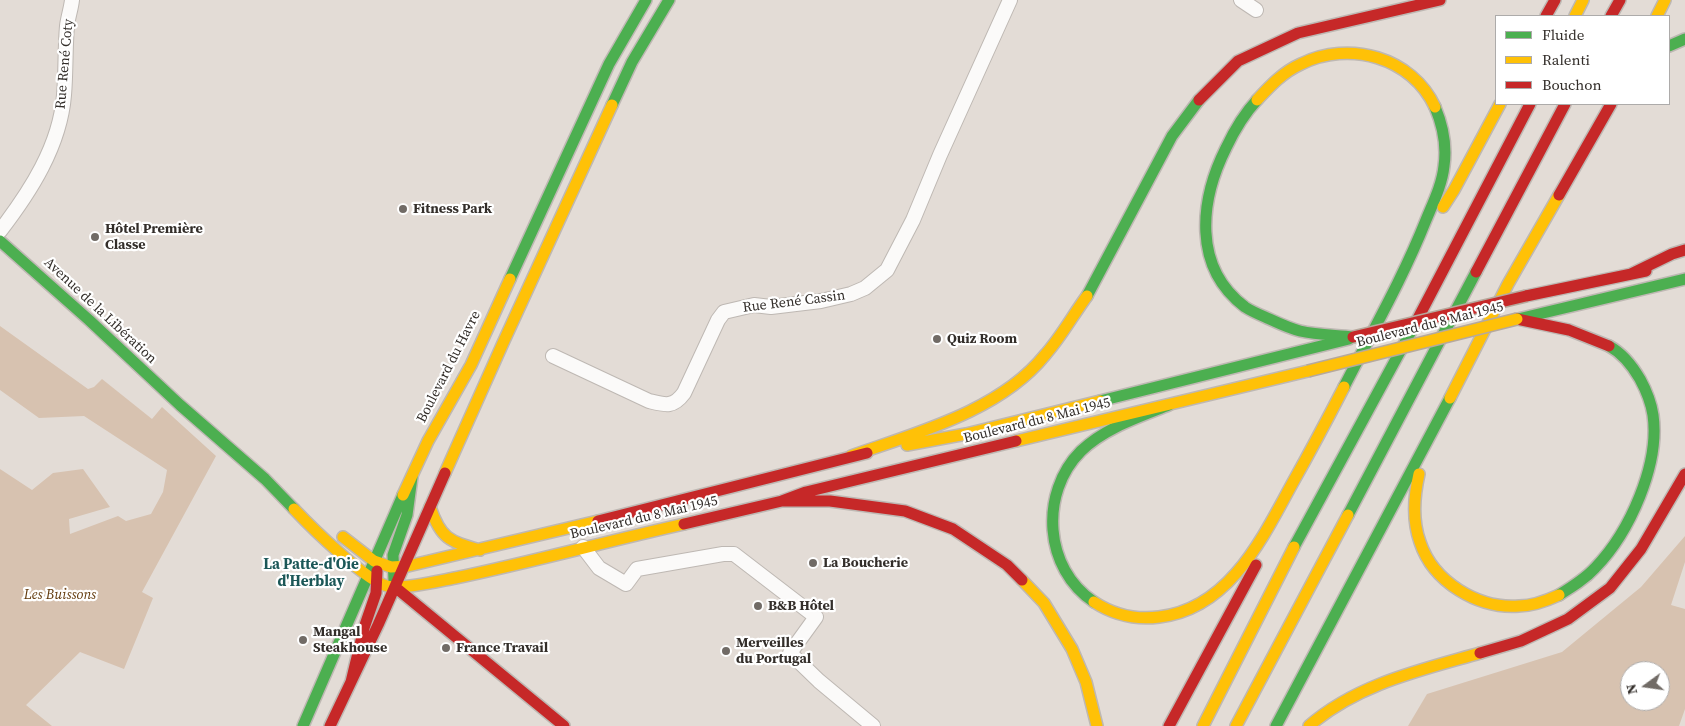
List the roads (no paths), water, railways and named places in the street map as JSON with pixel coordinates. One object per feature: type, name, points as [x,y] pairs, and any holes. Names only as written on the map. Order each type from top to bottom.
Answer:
[{"type":"main road","name":"Boulevard du Havre","points":[[302,726],[439,419],[471,365],[609,64],[646,0]]},
{"type":"main road","points":[[330,726],[395,587],[632,62],[669,0]]},
{"type":"main road","points":[[851,456],[945,423],[976,409],[1019,381],[1045,356],[1087,295],[1147,179],[1172,136],[1203,94],[1238,61],[1298,32],[1440,0]]},
{"type":"main road","points":[[1547,15],[1555,0]]},
{"type":"main road","points":[[1576,15],[1583,0]]},
{"type":"main road","points":[[1612,15],[1620,0]]},
{"type":"main road","points":[[1658,15],[1665,0]]},
{"type":"main road","points":[[1670,46],[1685,39]]},
{"type":"main road","points":[[1169,405],[1117,426],[1096,438],[1070,462],[1060,480],[1055,498],[1051,518],[1052,538],[1066,574],[1090,600],[1107,610],[1124,616],[1142,619],[1162,619],[1178,615],[1198,607],[1215,596],[1232,580],[1268,530],[1320,434],[1413,253],[1442,180],[1446,164],[1446,148],[1440,114],[1422,86],[1410,74],[1396,64],[1357,52],[1329,54],[1314,58],[1293,68],[1271,83],[1249,108],[1233,133],[1212,183],[1204,223],[1212,263],[1226,288],[1249,310],[1299,331],[1353,337]]},
{"type":"main road","points":[[1413,253],[1454,190],[1499,105]]},
{"type":"main road","points":[[1203,726],[1281,570],[1443,272],[1529,105]]},
{"type":"main road","points":[[1236,726],[1564,105]]},
{"type":"main road","points":[[1276,726],[1427,444],[1508,284],[1612,105]]},
{"type":"main road","name":"Avenue de la Libération","points":[[0,241],[100,330],[180,405],[265,479],[310,526],[378,584]]},
{"type":"main road","points":[[1631,274],[1672,254],[1685,250]]},
{"type":"main road","name":"Boulevard du 8 Mai 1945","points":[[391,567],[404,566],[794,484],[851,456],[966,434],[1321,347],[1353,337],[1685,261]]},
{"type":"main road","name":"Boulevard du 8 Mai 1945","points":[[794,484],[806,492],[1685,279]]},
{"type":"main road","points":[[1427,444],[1414,498],[1415,527],[1419,541],[1438,573],[1454,588],[1476,600],[1497,606],[1518,608],[1545,601],[1562,593],[1596,568],[1617,540],[1634,509],[1648,474],[1652,454],[1653,412],[1640,376],[1618,352],[1605,344],[1569,330],[1517,319]]},
{"type":"main road","name":"Avenue de la Libération","points":[[83,330],[118,359],[180,405]]},
{"type":"main road","points":[[1309,726],[1317,719],[1365,690],[1395,678],[1521,641],[1568,619],[1610,588],[1641,549],[1685,474]]},
{"type":"main road","points":[[395,587],[391,567],[393,552],[406,520],[412,477]]},
{"type":"main road","name":"Avenue de la Libération","points":[[265,479],[316,514]]},
{"type":"main road","name":"Boulevard du 8 Mai 1945","points":[[395,587],[413,586],[497,569],[584,547],[782,502],[794,484]]},
{"type":"main road","points":[[782,502],[830,500],[905,511],[953,529],[1006,565],[1044,603],[1072,649],[1086,682],[1097,726]]},
{"type":"main road","points":[[430,507],[437,527],[446,538],[480,550]]},
{"type":"main road","points":[[1169,726],[1254,572],[1268,530]]},
{"type":"main road","points":[[338,533],[374,561],[391,567]]},
{"type":"main road","points":[[351,682],[365,626],[374,605],[378,584],[374,561]]},
{"type":"main road","points":[[378,584],[395,587],[564,726]]},
{"type":"street","name":"Rue René Coty","points":[[0,232],[17,209],[54,142],[62,110],[67,26],[72,0]]},
{"type":"street","name":"Rue René Cassin","points":[[553,356],[648,401],[665,405],[672,404],[679,400],[684,393],[718,320],[724,312],[754,305],[771,307],[821,301],[852,294],[876,280],[891,264],[913,220],[940,155],[1010,0]]},
{"type":"street","points":[[1242,0],[1256,10]]},
{"type":"street","points":[[584,547],[599,568],[626,584],[637,569],[723,554],[734,554],[816,616],[790,652],[819,681],[872,726]]},
{"type":"place","name":"Fitness Park","points":[[403,209]]},
{"type":"place","name":"Hôtel Première Classe","points":[[95,237]]},
{"type":"place","name":"Quiz Room","points":[[937,339]]},
{"type":"place","name":"La Boucherie","points":[[813,563]]},
{"type":"place","name":"B&B Hôtel","points":[[758,606]]},
{"type":"place","name":"Mangal Steakhouse","points":[[303,640]]},
{"type":"place","name":"France Travail","points":[[446,648]]},
{"type":"place","name":"Merveilles du Portugal","points":[[726,651]]},
{"type":"district","name":"La Patte-d'Oie d'Herblay","points":[[311,574]]},
{"type":"park label","name":"Les Buissons","points":[[60,595]]}]
